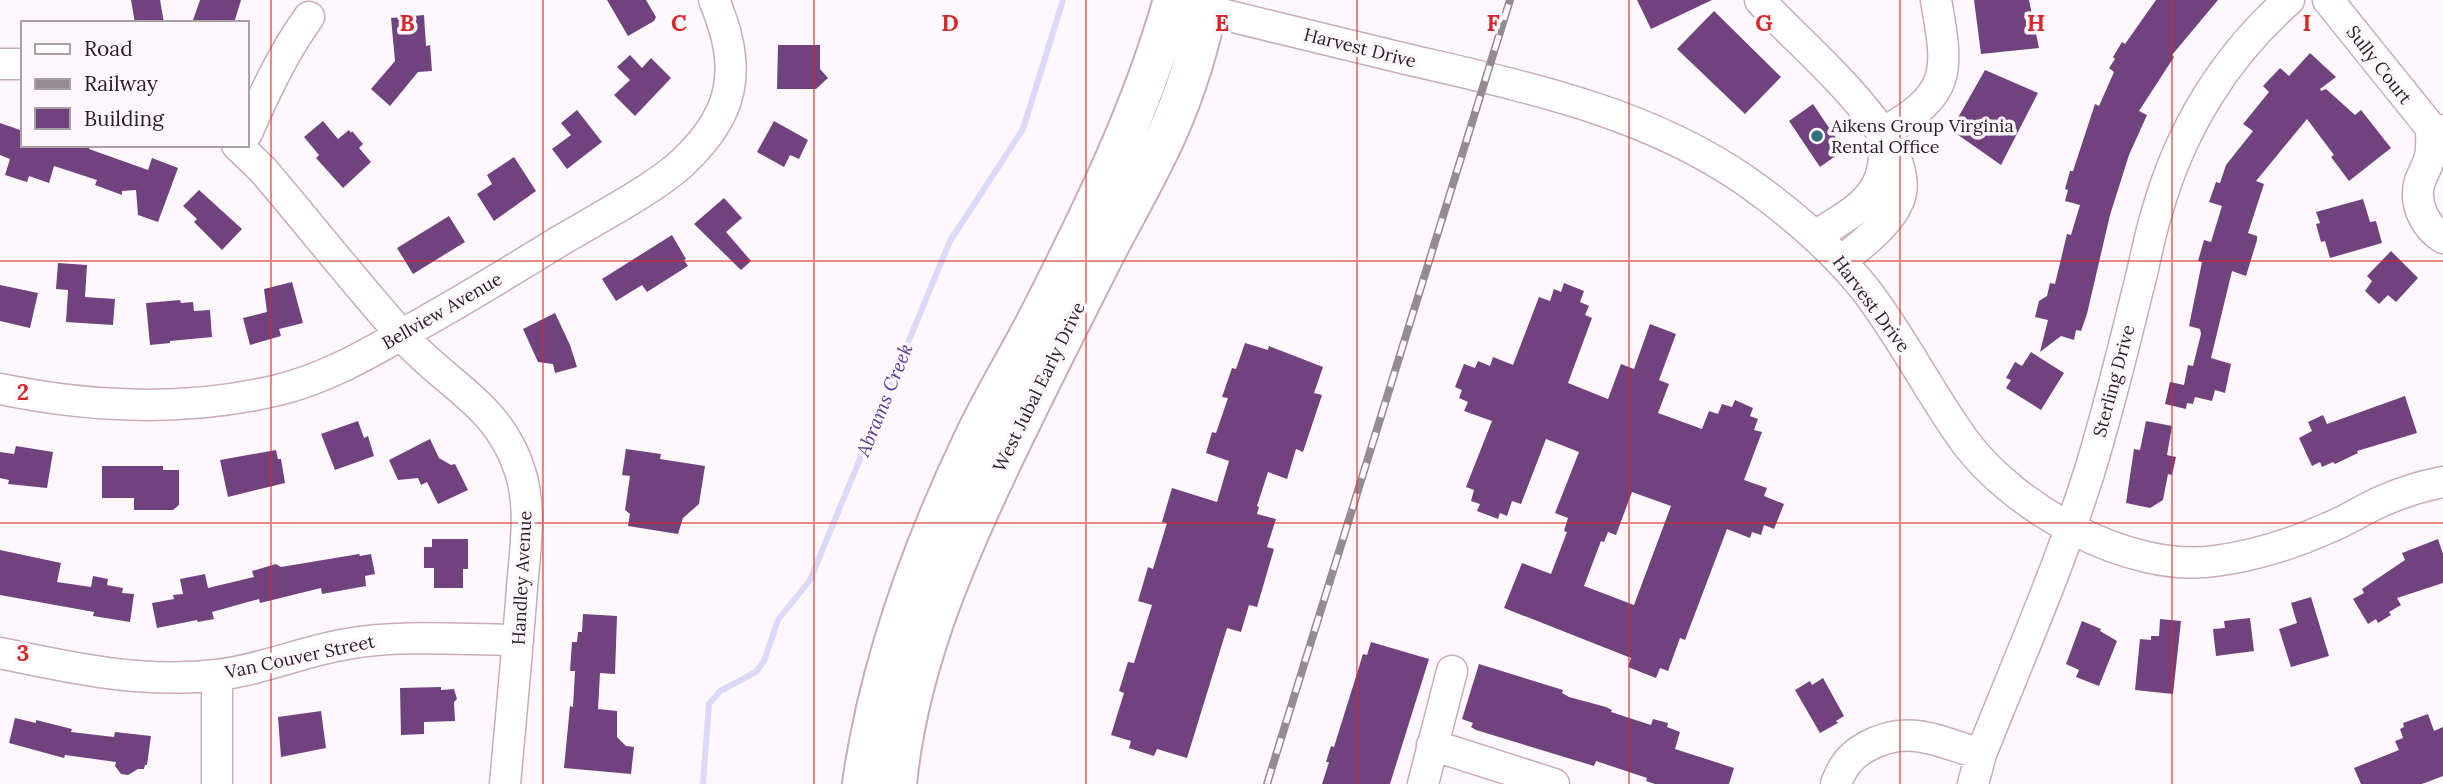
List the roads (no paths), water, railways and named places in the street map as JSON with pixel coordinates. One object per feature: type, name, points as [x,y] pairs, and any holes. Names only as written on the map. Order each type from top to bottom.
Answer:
[{"type":"main road","name":"West Jubal Early Drive","points":[[862,784],[872,727],[897,627],[920,560],[973,439],[1039,316],[1130,126],[1154,63],[1190,3]]},
{"type":"main road","name":"West Jubal Early Drive","points":[[897,784],[923,652],[940,600],[965,538],[1036,389],[1166,136],[1195,58],[1190,3]]},
{"type":"street","name":"Bellview Avenue","points":[[0,388],[52,399],[130,405],[181,404],[277,390],[305,382],[357,360],[646,189],[678,167],[699,146],[722,110],[731,76],[731,51],[714,0]]},
{"type":"street","points":[[1760,0],[1774,17],[1846,85],[1882,133],[1900,172],[1900,197],[1887,218],[1841,262]]},
{"type":"street","points":[[1882,133],[1913,114],[1927,101],[1938,85],[1944,68],[1944,46],[1936,0]]},
{"type":"street","name":"Sterling Drive","points":[[1973,784],[1981,754],[2070,527],[2104,423],[2156,214],[2170,172],[2195,117],[2217,81],[2244,46],[2290,0]]},
{"type":"street","name":"Sully Court","points":[[2328,0],[2437,130],[2431,155],[2419,184],[2418,199],[2430,228],[2443,239]]},
{"type":"street","name":"Harvest Drive","points":[[1190,3],[1606,111],[1648,127],[1709,158],[1745,180],[1815,236],[1841,262],[1887,321],[1965,441],[1983,463],[2019,495],[2070,527],[2104,544],[2177,563],[2211,562],[2244,556],[2291,543],[2383,501],[2421,486],[2443,482]]},
{"type":"street","points":[[248,128],[290,43],[309,17]]},
{"type":"street","points":[[0,64],[21,64]]},
{"type":"street","points":[[1815,236],[1848,215],[1874,191],[1882,178],[1885,165],[1882,133]]},
{"type":"street","name":"Handley Avenue","points":[[244,147],[401,335],[430,364],[482,407],[495,421],[512,449],[521,473],[526,503],[518,640],[505,784]]},
{"type":"street","name":"Van Couver Street","points":[[0,653],[125,676],[171,677],[217,675],[248,670],[346,644],[387,639],[518,640]]},
{"type":"street","points":[[1423,784],[1452,671]]},
{"type":"street","points":[[217,675],[217,784]]},
{"type":"street","points":[[1836,784],[1845,764],[1852,757],[1874,742],[1892,735],[1914,735],[1981,754]]},
{"type":"street","points":[[1432,745],[1554,784]]},
{"type":"waterway","name":"Abrams Creek","points":[[703,784],[709,704],[720,691],[756,672],[764,661],[778,620],[810,580],[950,241],[1023,129],[1063,0]]},
{"type":"railway","points":[[1267,784],[1510,0]]},
{"type":"place","name":"Aikens Group Virginia Rental Office","points":[[1817,136]]}]
